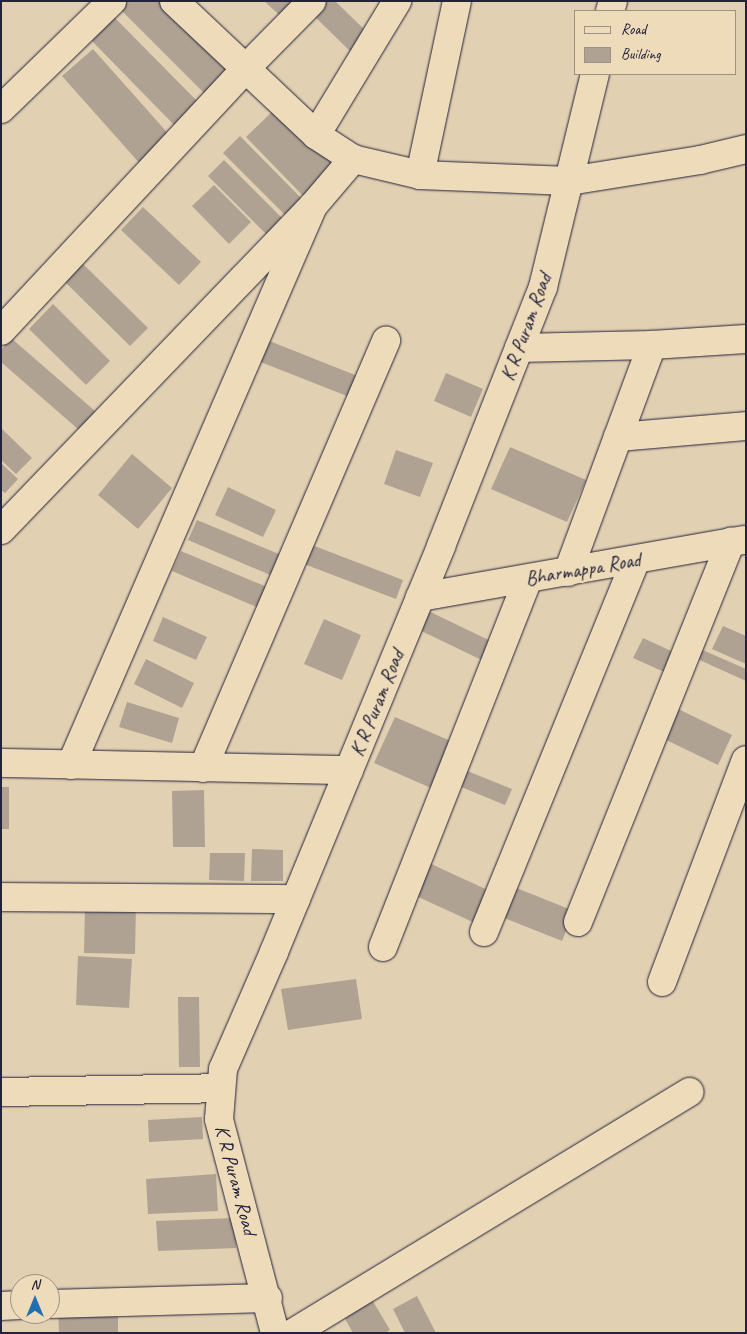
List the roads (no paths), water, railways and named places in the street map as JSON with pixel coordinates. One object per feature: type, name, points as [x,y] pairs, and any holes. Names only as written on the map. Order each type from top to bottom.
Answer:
[{"type":"street","points":[[1,109],[112,1]]},
{"type":"street","points":[[174,1],[316,135],[353,159],[420,176],[569,182],[700,160],[746,149]]},
{"type":"street","points":[[1,331],[245,69],[312,1]]},
{"type":"street","points":[[316,135],[397,1]]},
{"type":"street","points":[[420,176],[457,1]]},
{"type":"street","name":"K R Puram Road","points":[[275,1333],[268,1298],[220,1119],[220,1088],[223,1069],[296,899],[420,597],[543,288],[595,75]]},
{"type":"street","points":[[1,530],[313,206],[353,159]]},
{"type":"street","points":[[71,765],[313,206]]},
{"type":"street","points":[[203,768],[386,340]]},
{"type":"street","points":[[519,348],[652,345],[746,340]]},
{"type":"street","points":[[568,572],[652,345]]},
{"type":"street","points":[[618,437],[746,426]]},
{"type":"street","points":[[578,922],[738,541]]},
{"type":"street","name":"Bharmappa Road","points":[[420,597],[738,541]]},
{"type":"street","points":[[484,932],[636,560]]},
{"type":"street","points":[[383,946],[528,578]]},
{"type":"street","points":[[662,982],[746,760]]},
{"type":"street","points":[[1,763],[349,770]]},
{"type":"street","points":[[1,897],[296,899]]},
{"type":"street","points":[[1,1092],[220,1088]]},
{"type":"street","points":[[293,1333],[690,1092]]},
{"type":"street","points":[[60,1304],[268,1298]]}]
